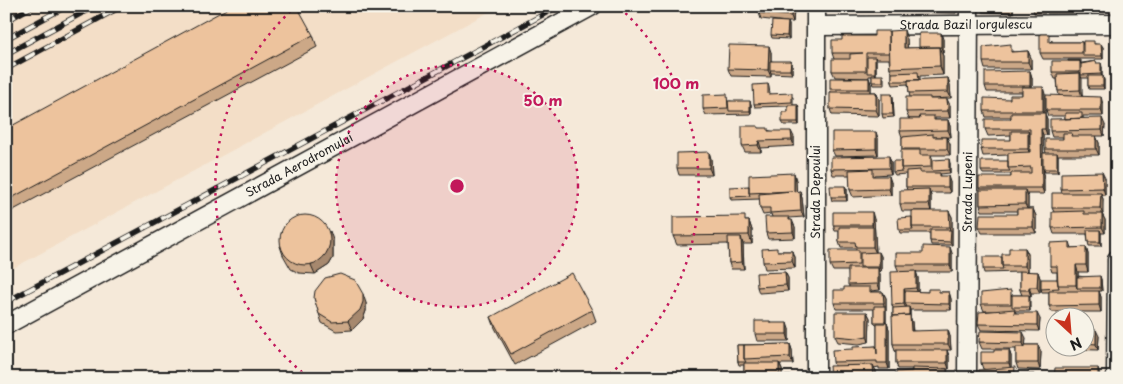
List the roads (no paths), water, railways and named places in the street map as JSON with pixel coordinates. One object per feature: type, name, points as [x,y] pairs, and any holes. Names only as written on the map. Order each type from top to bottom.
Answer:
[{"type":"street","name":"Strada Aerodromului","points":[[6,325],[592,6]]},
{"type":"street","name":"Strada Depoului","points":[[816,6],[816,378]]},
{"type":"street","name":"Strada Lupeni","points":[[967,378],[969,6]]},
{"type":"street","name":"Strada Bazil Iorgulescu","points":[[816,26],[1117,24]]},
{"type":"street","points":[[1116,378],[1117,259]]},
{"type":"railway","points":[[6,21],[33,6]]},
{"type":"railway","points":[[6,39],[67,6]]},
{"type":"railway","points":[[6,54],[95,6]]},
{"type":"railway","points":[[6,69],[122,6]]},
{"type":"railway","points":[[6,302],[559,6]]}]
